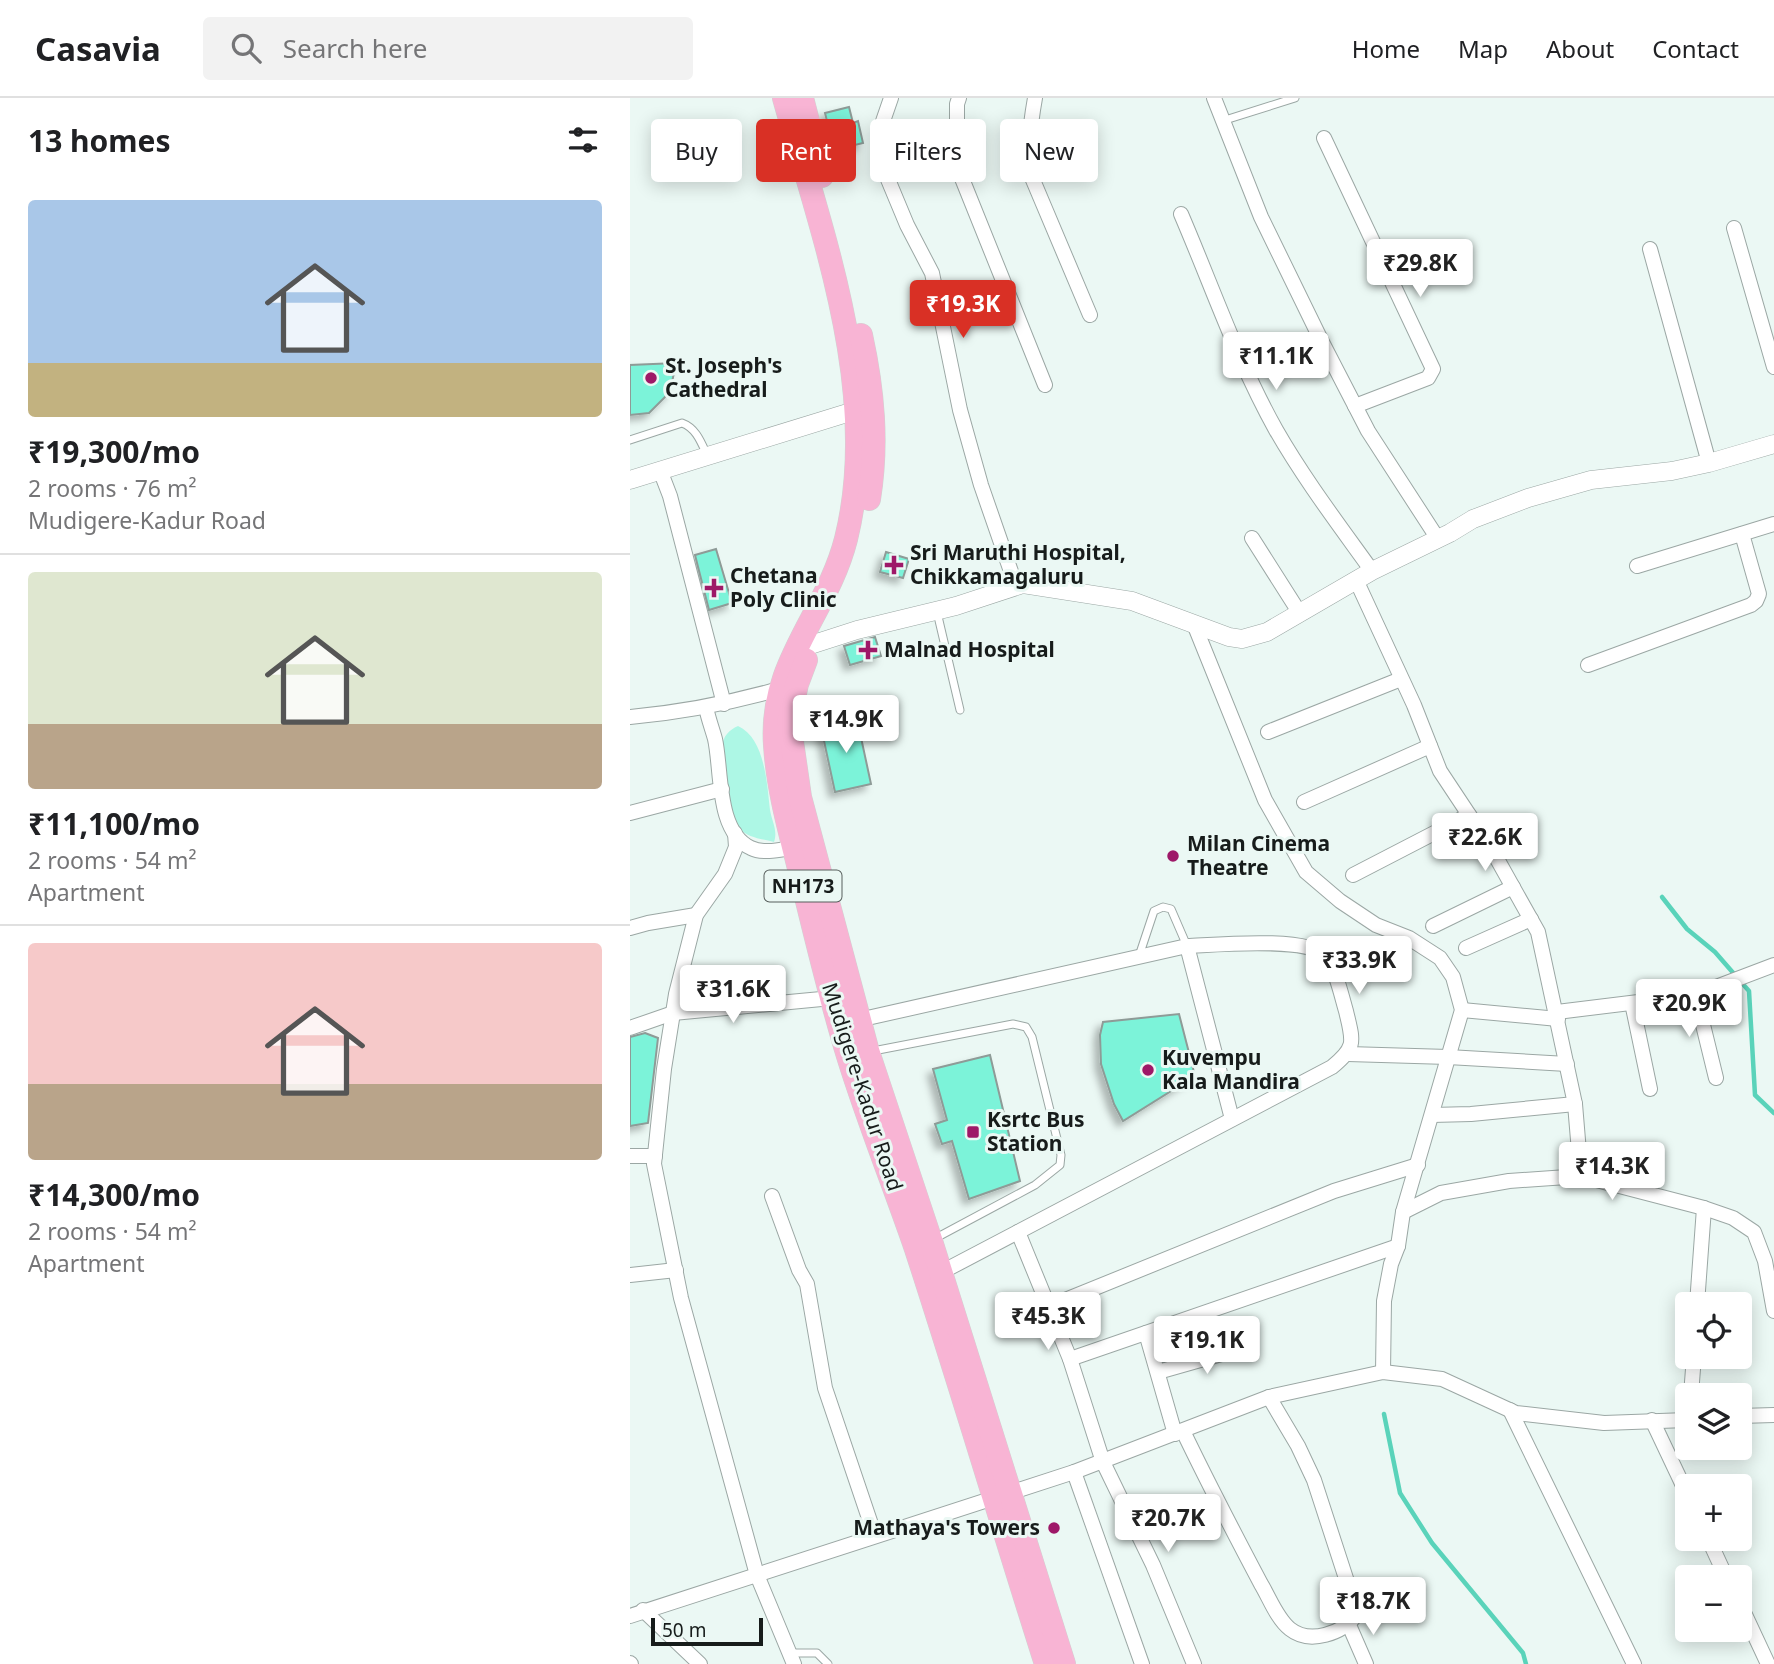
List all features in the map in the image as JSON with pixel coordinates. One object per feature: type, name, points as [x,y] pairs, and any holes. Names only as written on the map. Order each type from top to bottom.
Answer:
[{"type":"highway","name":"Mudigere-Kadur Road","points":[[785,98],[842,314],[857,410],[857,480],[844,545],[774,716],[775,747],[779,780],[794,847],[832,998],[849,1022]]},
{"type":"highway","name":"Mudigere-Kadur Road","points":[[802,98],[852,290],[871,379],[874,425],[874,463],[866,520],[840,590],[803,647]]},
{"type":"highway","name":"Mudigere-Kadur Road","points":[[788,687],[789,721],[796,774],[849,1022],[923,1245],[1001,1496],[1046,1664]]},
{"type":"highway","name":"Mudigere-Kadur Road","points":[[1001,1496],[1064,1664]]},
{"type":"street","points":[[891,98],[881,127],[887,177],[907,225],[932,273],[960,410],[981,485],[1016,586]]},
{"type":"street","points":[[959,98],[957,166],[1045,385]]},
{"type":"street","points":[[1035,98],[1030,126],[1029,161],[1033,180],[1090,315]]},
{"type":"street","points":[[1214,98],[1261,217],[1355,406],[1368,431],[1438,539]]},
{"type":"street","points":[[1324,138],[1433,369],[1428,378],[1355,406]]},
{"type":"street","points":[[1181,214],[1256,390],[1276,430],[1310,486],[1372,571]]},
{"type":"street","points":[[1734,228],[1774,367]]},
{"type":"street","points":[[1650,249],[1709,463]]},
{"type":"street","points":[[630,480],[857,410]]},
{"type":"street","points":[[803,647],[857,630],[937,611],[1023,584],[1132,601],[1229,637],[1242,639],[1267,632],[1372,571],[1473,519],[1528,498],[1591,480],[1672,471],[1709,463],[1774,443]]},
{"type":"street","points":[[660,470],[670,496],[724,704]]},
{"type":"street","points":[[1637,566],[1774,524]]},
{"type":"street","points":[[1588,665],[1756,601],[1759,594],[1742,534]]},
{"type":"street","points":[[1252,538],[1299,612]]},
{"type":"street","points":[[1357,582],[1440,771],[1469,814],[1538,932],[1575,1104],[1581,1176]]},
{"type":"street","points":[[1194,624],[1265,800],[1306,872],[1340,901],[1376,925],[1409,938],[1440,958],[1453,977],[1462,1010],[1403,1212],[1398,1246],[1391,1264],[1384,1301],[1383,1372]]},
{"type":"street","points":[[1268,732],[1401,678]]},
{"type":"street","points":[[630,717],[724,704],[788,687]]},
{"type":"street","points":[[706,707],[715,738],[727,820],[735,833],[751,849],[775,851],[794,847]]},
{"type":"street","points":[[1304,802],[1430,746]]},
{"type":"street","points":[[630,813],[722,789]]},
{"type":"street","points":[[1353,875],[1469,814]]},
{"type":"street","points":[[735,833],[736,847],[725,874],[696,915],[673,1013],[654,1164],[676,1270],[712,1414],[757,1575],[792,1659]]},
{"type":"street","points":[[1433,926],[1513,887]]},
{"type":"street","points":[[630,928],[696,915]]},
{"type":"street","points":[[1466,948],[1531,919]]},
{"type":"street","points":[[849,1022],[1186,946],[1305,946],[1323,953],[1331,965],[1352,1042],[1348,1054],[1332,1067],[933,1277]]},
{"type":"street","points":[[1186,946],[1232,1119]]},
{"type":"street","points":[[1462,1010],[1558,1015],[1671,998],[1729,982],[1774,965]]},
{"type":"street","points":[[1695,992],[1716,1078]]},
{"type":"street","points":[[630,1028],[673,1013],[832,998]]},
{"type":"street","points":[[1632,1003],[1650,1089]]},
{"type":"street","points":[[1348,1054],[1567,1064]]},
{"type":"street","points":[[1432,1115],[1575,1104]]},
{"type":"street","points":[[630,1156],[654,1156]]},
{"type":"street","points":[[1048,1307],[1334,1191],[1418,1166]]},
{"type":"street","points":[[1403,1212],[1441,1193],[1509,1181],[1581,1176],[1704,1208],[1733,1218],[1754,1233],[1765,1261],[1774,1311]]},
{"type":"street","points":[[772,1196],[799,1270],[807,1284],[820,1346],[825,1388],[875,1536]]},
{"type":"street","points":[[1698,1292],[1704,1208]]},
{"type":"street","points":[[1018,1233],[1070,1359],[1102,1462],[1153,1565],[1194,1664]]},
{"type":"street","points":[[1070,1359],[1398,1246]]},
{"type":"street","points":[[630,1275],[676,1270]]},
{"type":"street","points":[[1146,1333],[1179,1432],[1278,1614],[1289,1629],[1314,1636],[1340,1630],[1349,1625],[1356,1615],[1354,1603],[1314,1479],[1269,1397]]},
{"type":"street","points":[[1158,1372],[1246,1347]]},
{"type":"street","points":[[633,1613],[1074,1472],[1269,1397],[1383,1372],[1442,1379],[1516,1413],[1604,1423],[1675,1420]]},
{"type":"street","points":[[1510,1410],[1634,1664]]},
{"type":"street","points":[[1752,1416],[1774,1415]]},
{"type":"street","points":[[1652,1420],[1678,1474]]},
{"type":"street","points":[[1074,1472],[1142,1664]]},
{"type":"street","points":[[633,1613],[700,1664]]},
{"type":"street","points":[[1349,1625],[1366,1664]]},
{"type":"street","points":[[1752,1630],[1768,1664]]},
{"type":"lane","points":[[1222,122],[1295,98]]},
{"type":"lane","points":[[630,440],[682,423],[696,432],[708,455]]},
{"type":"lane","points":[[937,611],[960,710]]},
{"type":"lane","points":[[1139,956],[1154,911],[1163,907],[1171,909],[1186,946]]},
{"type":"lane","points":[[858,1054],[1013,1024],[1026,1027],[1032,1037],[1062,1155],[1060,1165],[1035,1185],[923,1245]]},
{"type":"lane","points":[[792,1659],[817,1653],[828,1664]]},
{"type":"green space","points":[[738,726],[754,741],[763,763],[775,830],[774,842],[747,834],[736,822],[725,776],[722,747],[727,734]]},
{"type":"building","points":[[849,107],[852,119],[826,119],[825,113]]},
{"type":"building","points":[[858,121],[863,143],[856,145]]},
{"type":"building","name":"St. Joseph's Cathedral","points":[[676,363],[670,392],[649,413],[630,415],[630,365]]},
{"type":"building","points":[[716,549],[732,603],[709,610],[695,555]]},
{"type":"building","name":"Sri Maruthi Hospital, Chikkamagaluru","points":[[886,552],[909,559],[903,578],[880,572]]},
{"type":"building","points":[[875,637],[881,656],[850,665],[844,646]]},
{"type":"building","points":[[857,719],[871,784],[835,792],[821,727]]},
{"type":"building","name":"Kuvempu Kala Mandira","points":[[1179,1014],[1195,1076],[1123,1121],[1114,1104],[1101,1064],[1100,1035],[1103,1022]]},
{"type":"building","points":[[645,1033],[658,1038],[648,1123],[630,1126],[630,1037]]},
{"type":"building","name":"Ksrtc Bus Station","points":[[990,1055],[1020,1181],[969,1199],[952,1141],[942,1144],[935,1124],[947,1120],[933,1069]]},
{"type":"waterway","points":[[1662,897],[1687,929],[1715,952],[1735,975]]},
{"type":"waterway","points":[[1741,982],[1749,991],[1755,1095],[1774,1113]]},
{"type":"waterway","points":[[1384,1414],[1400,1493],[1432,1543],[1523,1653],[1526,1664]]},
{"type":"place","name":"St. Joseph's Cathedral","points":[[651,378]]},
{"type":"place","name":"Sri Maruthi Hospital, Chikkamagaluru","points":[[894,565]]},
{"type":"place","name":"Chetana Poly Clinic","points":[[714,588]]},
{"type":"place","name":"Malnad Hospital","points":[[868,650]]},
{"type":"place","name":"Milan Cinema Theatre","points":[[1173,856]]},
{"type":"place","name":"Kuvempu Kala Mandira","points":[[1148,1070]]},
{"type":"place","name":"Ksrtc Bus Station","points":[[973,1132]]},
{"type":"place","name":"Mathaya's Towers","points":[[1054,1528]]}]
